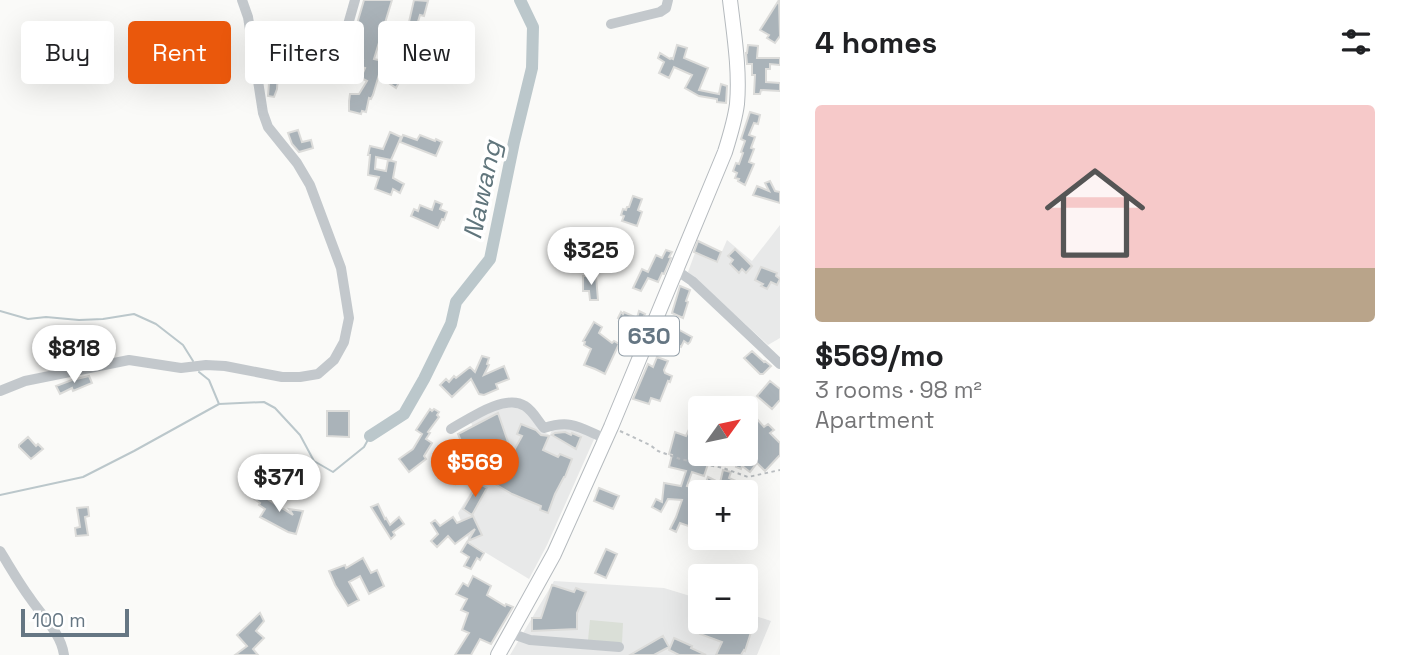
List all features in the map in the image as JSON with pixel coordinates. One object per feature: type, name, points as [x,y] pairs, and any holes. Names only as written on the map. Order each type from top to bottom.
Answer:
[{"type":"main road","name":"630","points":[[498,655],[554,554],[726,152],[737,105],[738,81],[730,0]]},
{"type":"street","points":[[0,391],[25,382],[128,360],[181,368],[225,366],[282,377],[300,377],[318,374],[334,360],[344,342],[349,318],[341,268],[310,185],[297,163],[268,127],[242,0]]},
{"type":"street","points":[[349,21],[355,0]]},
{"type":"street","points":[[611,24],[660,12],[666,8],[668,0]]},
{"type":"street","points":[[676,270],[692,281],[780,364]]},
{"type":"street","points":[[451,429],[488,409],[513,402],[529,409],[544,428],[558,423],[569,423],[608,433]]},
{"type":"street","points":[[0,551],[58,637],[64,655]]},
{"type":"street","points":[[510,633],[530,640],[619,647]]},
{"type":"path","points":[[608,433],[650,445],[680,459],[723,468],[748,477],[780,470]]},
{"type":"shaded area","points":[[780,225],[780,338],[768,345],[688,272],[695,253],[717,263],[727,240],[752,261]]},
{"type":"shaded area","points":[[501,407],[525,408],[539,430],[550,435],[553,427],[571,426],[595,437],[529,579],[470,543],[458,513],[477,482],[492,475],[470,420]]},
{"type":"shaded area","points":[[554,581],[664,588],[688,595],[688,634],[758,634],[758,617],[771,621],[757,655],[510,655]]},
{"type":"shaded area","points":[[590,620],[623,623],[622,643],[588,640]]},
{"type":"building","points":[[364,0],[392,0],[386,21],[378,21],[378,46],[374,59],[378,60],[378,78],[366,112],[362,111],[361,114],[349,111],[350,94],[359,94],[367,81],[364,80],[364,21],[358,21]]},
{"type":"building","points":[[414,0],[428,1],[424,16],[420,15],[418,21],[409,21]]},
{"type":"building","points":[[779,0],[780,36],[775,43],[767,38],[769,35],[760,30]]},
{"type":"building","points":[[677,45],[687,48],[684,58],[708,68],[699,90],[719,94],[721,84],[727,86],[726,103],[699,96],[685,88],[692,75],[674,67],[669,78],[659,73],[664,62],[658,58],[660,53],[673,59]]},
{"type":"building","points":[[748,45],[758,46],[757,58],[780,58],[780,65],[770,64],[770,69],[766,69],[766,82],[780,83],[780,91],[761,90],[760,94],[754,94],[755,75],[752,75],[752,64],[747,64]]},
{"type":"building","points":[[269,84],[277,84],[274,97],[268,96]]},
{"type":"building","points":[[750,112],[760,115],[758,124],[754,123],[749,135],[755,137],[749,162],[754,164],[745,185],[735,178],[737,173],[733,171],[743,153],[741,152],[745,141],[741,139]]},
{"type":"building","points":[[298,130],[302,142],[311,140],[313,148],[299,152],[292,144],[288,133]]},
{"type":"building","points":[[390,132],[401,137],[391,160],[376,157],[375,169],[386,171],[388,160],[396,162],[393,178],[404,184],[400,193],[393,189],[391,195],[375,189],[379,177],[368,175],[370,146],[383,149]]},
{"type":"building","points":[[403,135],[417,140],[420,135],[442,142],[436,156],[400,142]]},
{"type":"building","points":[[770,181],[775,191],[780,192],[780,203],[753,195],[757,186],[769,191],[765,183]]},
{"type":"building","points":[[633,196],[642,199],[638,210],[642,212],[637,226],[622,221],[624,216],[621,215],[623,209],[629,207]]},
{"type":"building","points":[[435,201],[442,204],[440,209],[447,212],[438,228],[411,216],[414,209],[418,211],[420,205],[432,210]]},
{"type":"building","points":[[698,241],[721,252],[717,262],[694,252]]},
{"type":"building","points":[[735,249],[752,266],[746,273],[742,269],[739,273],[730,264],[733,260],[728,256]]},
{"type":"building","points":[[666,250],[672,252],[669,257],[671,258],[658,282],[648,278],[641,291],[633,288],[642,269],[648,272],[656,255],[662,258]]},
{"type":"building","points":[[761,267],[777,273],[776,276],[780,279],[777,285],[771,282],[767,289],[755,280]]},
{"type":"building","points":[[583,276],[596,276],[598,300],[590,300],[589,291],[583,291]]},
{"type":"building","points":[[680,286],[690,290],[683,318],[672,313]]},
{"type":"building","points":[[639,311],[645,314],[638,336],[623,330],[626,324],[618,318],[621,312],[624,312],[637,318]]},
{"type":"building","points":[[594,322],[602,327],[599,333],[612,343],[614,341],[619,344],[605,374],[584,365],[591,349],[584,345],[583,341]]},
{"type":"building","points":[[665,322],[692,337],[690,342],[688,344],[684,341],[681,347],[669,341],[672,334],[662,329]]},
{"type":"building","points":[[752,351],[771,366],[763,374],[744,358]]},
{"type":"building","points":[[482,356],[489,358],[484,375],[504,366],[509,379],[496,384],[498,389],[484,395],[479,394],[471,379],[452,397],[440,385],[446,379],[449,382],[454,376],[456,378],[470,367],[475,372]]},
{"type":"building","points":[[657,357],[668,361],[664,370],[672,376],[660,401],[651,398],[649,404],[633,399],[648,364],[653,367]]},
{"type":"building","points":[[89,376],[92,383],[73,391],[72,388],[60,394],[56,386],[72,380]]},
{"type":"building","points":[[770,381],[780,389],[780,400],[772,409],[757,396]]},
{"type":"building","points":[[430,409],[439,412],[439,417],[426,439],[432,443],[424,456],[426,459],[409,472],[399,459],[413,449],[422,434],[416,430]]},
{"type":"building","points":[[327,411],[349,411],[349,437],[327,436]]},
{"type":"building","points":[[498,413],[509,445],[492,451],[496,463],[480,467],[456,484],[452,477],[461,471],[459,468],[472,460],[466,446],[458,450],[455,444],[461,441],[458,434]]},
{"type":"building","points":[[758,420],[764,427],[768,424],[774,430],[770,433],[780,443],[780,455],[765,471],[758,464]]},
{"type":"building","points":[[521,424],[541,435],[549,436],[543,450],[558,457],[560,454],[572,459],[548,513],[540,510],[541,506],[495,484],[522,436],[517,434]]},
{"type":"building","points":[[565,432],[581,437],[576,449],[552,435]]},
{"type":"building","points":[[675,432],[686,436],[688,432],[688,466],[707,466],[704,476],[692,472],[688,480],[688,526],[680,523],[676,532],[670,529],[682,500],[668,499],[661,512],[652,507],[656,499],[662,502],[664,483],[681,486],[686,471],[669,467],[672,455],[669,454]]},
{"type":"building","points":[[28,437],[43,449],[31,459],[19,447]]},
{"type":"building","points":[[742,466],[755,466],[750,472]]},
{"type":"building","points":[[723,470],[731,472],[729,478],[734,480],[721,480]]},
{"type":"building","points":[[478,483],[487,488],[472,515],[463,509]]},
{"type":"building","points":[[599,488],[619,496],[613,509],[594,501]]},
{"type":"building","points":[[253,490],[293,515],[289,509],[303,511],[296,534],[260,517],[265,509],[250,496]]},
{"type":"building","points":[[378,504],[390,525],[399,517],[404,524],[393,532],[395,535],[391,539],[371,507]]},
{"type":"building","points":[[88,507],[89,516],[85,517],[88,535],[76,536],[75,528],[80,527],[77,508]]},
{"type":"building","points":[[473,516],[482,535],[468,541],[475,529],[455,544],[448,536],[437,547],[431,541],[438,534],[431,523],[435,520],[440,526],[453,517],[457,523]]},
{"type":"building","points":[[467,542],[484,553],[480,560],[477,558],[471,569],[464,566],[469,557],[461,552]]},
{"type":"building","points":[[606,549],[617,554],[606,578],[595,573]]},
{"type":"building","points":[[363,558],[371,573],[377,570],[384,586],[369,594],[360,576],[349,582],[359,600],[348,606],[329,571],[345,565],[346,568]]},
{"type":"building","points":[[473,576],[491,586],[487,595],[505,606],[506,604],[513,607],[491,644],[480,639],[471,655],[455,655],[469,633],[462,630],[468,613],[461,610],[467,599],[456,594],[463,583],[468,586]]},
{"type":"building","points":[[552,585],[574,592],[576,588],[586,592],[577,613],[577,629],[532,631],[532,618],[541,618]]},
{"type":"building","points":[[260,613],[264,621],[256,631],[264,638],[253,649],[258,655],[235,655],[247,646],[237,635]]},
{"type":"building","points":[[700,634],[750,634],[741,655],[716,655],[722,642]]},
{"type":"building","points":[[663,636],[669,647],[654,655],[630,655]]},
{"type":"building","points":[[674,638],[706,655],[679,655],[669,650]]},
{"type":"waterway","name":"Nawang","points":[[370,436],[404,414],[451,324],[456,302],[490,259],[532,68],[533,27],[520,0]]},
{"type":"waterway","points":[[0,311],[28,319],[103,319],[134,314],[156,324],[183,345],[193,361]]},
{"type":"waterway","points":[[199,372],[209,380],[219,404],[264,402],[275,408],[300,435],[314,461],[333,472],[364,447],[370,436]]},
{"type":"waterway","points":[[0,495],[83,477],[219,404]]}]
